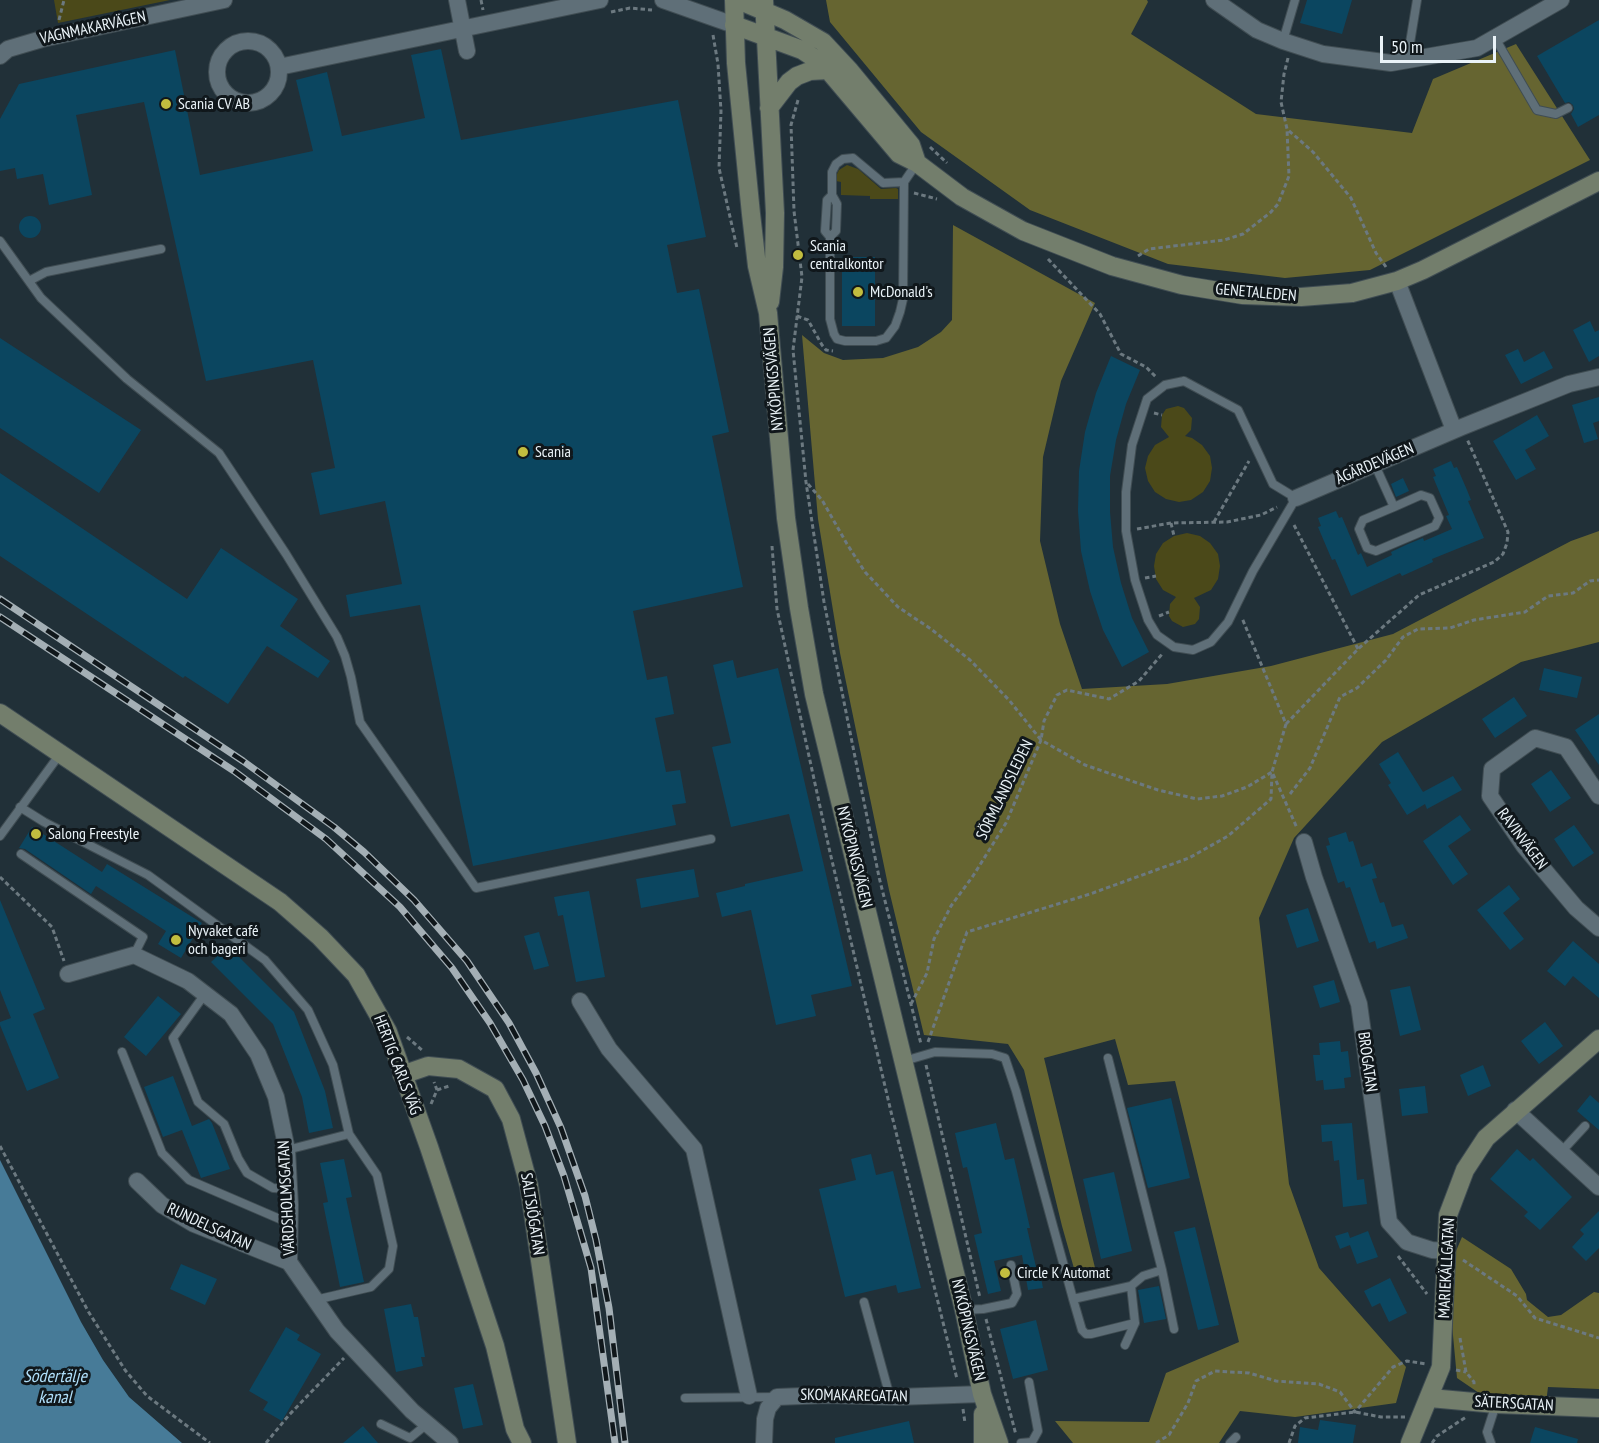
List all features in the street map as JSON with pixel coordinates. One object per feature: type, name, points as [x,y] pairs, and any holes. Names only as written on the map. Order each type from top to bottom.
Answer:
[{"type":"main road","name":"NYKÖPINGSVÄGEN","points":[[734,0],[736,63],[751,214],[757,266],[768,313],[786,518],[814,694],[964,1310],[982,1394],[999,1443]]},
{"type":"main road","name":"GENETALEDEN","points":[[738,0],[764,5],[807,31],[834,53],[911,145],[917,163]]},
{"type":"main road","name":"NYKÖPINGSVÄGEN","points":[[764,5],[775,235],[774,267],[768,313]]},
{"type":"main road","name":"GENETALEDEN","points":[[734,25],[802,50],[828,70],[899,154],[917,163],[962,197],[1023,231],[1112,266],[1182,285],[1243,295],[1301,297],[1352,293],[1397,281],[1423,270],[1599,180]]},
{"type":"main road","points":[[769,108],[789,82],[810,71],[828,70]]},
{"type":"main road","name":"HERTIG CARLS VÄG","points":[[0,713],[280,902],[320,937],[357,975],[388,1032],[429,1147],[495,1346],[514,1429],[522,1443]]},
{"type":"main road","name":"MARIEKÄLLGATAN","points":[[1410,1443],[1430,1398],[1432,1368],[1453,1254],[1448,1215],[1465,1170],[1486,1138],[1515,1110],[1599,1039]]},
{"type":"main road","name":"SALTSJÖGATAN","points":[[402,1075],[428,1066],[459,1069],[495,1089],[511,1119],[529,1186],[567,1443]]},
{"type":"main road","name":"NYKÖPINGSVÄGEN","points":[[982,1394],[984,1443]]},
{"type":"main road","name":"SÄTERSGATAN","points":[[1430,1398],[1496,1404],[1599,1408]]},
{"type":"street","name":"VAGNMAKARVÄGEN","points":[[0,56],[8,49],[42,39],[224,0]]},
{"type":"street","points":[[457,0],[467,51]]},
{"type":"street","points":[[1214,0],[1257,30],[1288,42],[1323,54],[1391,63],[1477,48],[1561,0]]},
{"type":"street","points":[[661,5],[734,25]]},
{"type":"street","points":[[279,66],[462,28],[602,6]]},
{"type":"street","points":[[1397,281],[1458,428]]},
{"type":"street","name":"ÅGÄRDEVÄGEN","points":[[1292,505],[1458,428],[1569,384],[1599,377]]},
{"type":"street","name":"RAVINVÄGEN","points":[[1599,796],[1566,747],[1535,738],[1492,769],[1490,796],[1524,846],[1576,908],[1599,928]]},
{"type":"street","name":"BROGATAN","points":[[1304,842],[1359,1004],[1389,1222],[1396,1230]]},
{"type":"street","points":[[68,974],[134,955]]},
{"type":"street","name":"VÄRDSHOLMSGATAN","points":[[134,955],[188,981],[231,1014],[258,1054],[276,1097],[287,1150],[289,1262],[337,1331],[353,1349],[412,1412],[450,1443]]},
{"type":"street","points":[[580,1001],[609,1049],[694,1149],[749,1396]]},
{"type":"street","points":[[1515,1110],[1597,1182]]},
{"type":"street","name":"RUNDELSGATAN","points":[[137,1181],[162,1205],[194,1224],[289,1262]]},
{"type":"street","points":[[1396,1230],[1407,1242],[1453,1254]]},
{"type":"street","name":"SKOMAKAREGATAN","points":[[764,1443],[768,1408],[777,1396],[890,1397],[982,1394]]},
{"type":"lane","points":[[1288,42],[1295,0]]},
{"type":"lane","points":[[1412,60],[1409,49],[1418,0]]},
{"type":"lane","points":[[1494,38],[1537,110],[1556,114],[1568,108]]},
{"type":"lane","points":[[904,182],[883,183],[858,160],[849,158],[836,164],[832,172],[832,195],[827,200],[825,231],[830,237],[830,319],[837,339],[876,341],[886,338],[895,326],[903,299],[904,182],[917,163]]},
{"type":"lane","points":[[0,241],[41,298],[127,379],[219,453],[286,554],[337,637],[351,677],[360,722],[476,888],[711,839]]},
{"type":"lane","points":[[29,281],[46,272],[161,249]]},
{"type":"lane","points":[[1184,381],[1238,410],[1256,446],[1273,484],[1292,505],[1253,571],[1228,622],[1211,642],[1193,650],[1174,647],[1157,635],[1148,620],[1135,580],[1126,531],[1126,492],[1132,445],[1148,399],[1165,385],[1184,381]]},
{"type":"lane","points":[[1375,465],[1394,507]]},
{"type":"lane","points":[[1420,495],[1430,498],[1438,518],[1434,526],[1395,543],[1376,551],[1367,548],[1359,529],[1363,520],[1394,507],[1420,495]]},
{"type":"lane","points":[[0,836],[60,754]]},
{"type":"lane","points":[[20,807],[44,822],[148,875],[265,960],[308,1010],[333,1065],[349,1134],[377,1175],[393,1246],[389,1269],[371,1287],[315,1300]]},
{"type":"lane","points":[[21,854],[143,937],[134,955]]},
{"type":"lane","points":[[205,994],[173,1038],[198,1102],[224,1124],[247,1173],[273,1188],[289,1189]]},
{"type":"lane","points":[[122,1052],[162,1153],[189,1180],[290,1223]]},
{"type":"lane","points":[[904,1061],[935,1052],[992,1054],[1005,1058],[1082,1330],[1086,1334],[1135,1323]]},
{"type":"lane","points":[[1108,1058],[1162,1270],[1174,1329]]},
{"type":"lane","points":[[1561,1152],[1585,1126]]},
{"type":"lane","points":[[287,1150],[349,1134]]},
{"type":"lane","points":[[964,1310],[1012,1303],[1017,1294],[1011,1265]]},
{"type":"lane","points":[[1073,1299],[1131,1286],[1143,1276],[1162,1270]]},
{"type":"lane","points":[[1125,1345],[1135,1323],[1131,1286]]},
{"type":"lane","points":[[864,1302],[890,1397]]},
{"type":"lane","points":[[1020,1443],[1032,1442],[1038,1431],[1029,1382]]},
{"type":"lane","points":[[685,1398],[777,1396]]},
{"type":"lane","points":[[1491,1443],[1487,1432],[1496,1404]]},
{"type":"lane","points":[[381,1424],[408,1440],[427,1424]]},
{"type":"path","points":[[602,6],[630,8],[661,5]]},
{"type":"path","points":[[1134,261],[1140,253],[1149,249],[1224,240],[1243,234],[1278,204],[1289,176],[1287,129],[1281,102],[1288,42]]},
{"type":"path","points":[[789,82],[799,95],[791,125],[794,211],[802,277],[793,350],[806,482],[824,602],[877,865],[983,1309],[1020,1443]]},
{"type":"path","points":[[1287,129],[1313,152],[1352,198],[1376,254],[1397,281]]},
{"type":"path","points":[[928,144],[951,168]]},
{"type":"path","points":[[904,182],[915,194],[936,198],[943,203]]},
{"type":"path","points":[[1054,257],[1044,254],[1100,314],[1121,354],[1146,367],[1165,385]]},
{"type":"path","points":[[797,316],[808,320],[826,350]]},
{"type":"path","points":[[924,1056],[967,932],[1090,894],[1189,858],[1228,836],[1271,799],[1272,772],[1286,724],[1358,649],[1419,595],[1494,562],[1503,554],[1508,543],[1508,532],[1458,428]]},
{"type":"path","points":[[1214,522],[1256,446]]},
{"type":"path","points":[[806,482],[822,500],[865,572],[898,607],[931,629],[970,660],[1009,700],[1041,740]]},
{"type":"path","points":[[1126,531],[1171,523],[1227,522],[1292,505],[1358,649]]},
{"type":"path","points":[[1171,523],[1174,536]]},
{"type":"path","points":[[1290,794],[1310,768],[1340,697],[1357,688],[1386,660],[1403,637],[1418,629],[1450,628],[1474,620],[1525,612],[1548,596],[1573,593],[1590,581],[1599,580]]},
{"type":"path","points":[[1236,605],[1286,724]]},
{"type":"path","points":[[1041,740],[1044,721],[1056,695],[1067,690],[1109,699],[1139,681],[1170,645]]},
{"type":"path","name":"SÖRMLANDSLEDEN","points":[[911,1005],[927,973],[934,939],[951,906],[973,876],[1006,822],[1041,740],[1085,765],[1158,790],[1197,799],[1221,796],[1247,787],[1272,772]]},
{"type":"path","points":[[1272,772],[1304,842]]},
{"type":"path","points":[[0,878],[52,927],[68,974]]},
{"type":"path","points":[[405,1036],[422,1048],[436,1090],[430,1110]]},
{"type":"path","points":[[436,1090],[457,1085]]},
{"type":"path","points":[[0,1146],[83,1302],[125,1370],[147,1396],[210,1443]]},
{"type":"path","points":[[1396,1230],[1394,1251],[1434,1302]]},
{"type":"path","points":[[1453,1254],[1516,1296],[1535,1318],[1599,1338]]},
{"type":"path","points":[[1432,1443],[1437,1436],[1468,1416],[1472,1402],[1474,1382],[1467,1372],[1459,1334]]},
{"type":"path","points":[[267,1443],[288,1415],[353,1349]]},
{"type":"path","points":[[1355,1412],[1393,1367],[1407,1360],[1432,1368],[1467,1372]]},
{"type":"path","points":[[1156,1443],[1169,1436],[1188,1403],[1196,1381],[1215,1371],[1249,1373],[1276,1381],[1319,1384],[1340,1392],[1355,1412]]},
{"type":"path","points":[[1289,1443],[1295,1426],[1305,1418],[1355,1412],[1381,1417],[1412,1417]]},
{"type":"shaded area","points":[[54,0],[170,0],[58,23]]},
{"type":"shaded area","points":[[826,0],[1147,0],[1131,34],[1256,114],[1412,133],[1433,79],[1516,44],[1590,160],[1370,270],[1285,278],[1168,264],[1030,210],[921,132],[830,22]]},
{"type":"shaded area","points":[[847,165],[858,169],[881,189],[898,189],[898,199],[870,199],[870,196],[841,195],[841,182],[836,181],[836,176],[839,170]]},
{"type":"shaded area","points":[[953,225],[1095,303],[1061,381],[1043,457],[1040,541],[1060,624],[1082,689],[1167,684],[1271,666],[1393,634],[1571,541],[1599,531],[1599,642],[1521,662],[1382,742],[1294,838],[1259,918],[1289,1184],[1319,1268],[1406,1367],[1396,1403],[1295,1417],[1240,1411],[1219,1443],[1073,1443],[1055,1421],[1149,1422],[1166,1373],[1239,1342],[1175,1081],[1128,1085],[1115,1039],[1044,1058],[1097,1276],[1077,1279],[1024,1070],[1008,1044],[924,1035],[889,890],[840,653],[818,519],[802,335],[824,353],[843,360],[883,358],[918,347],[941,332],[952,320]]},
{"type":"shaded area","points":[[1178,406],[1184,408],[1192,418],[1191,430],[1185,436],[1202,445],[1210,456],[1212,468],[1210,481],[1203,492],[1191,500],[1179,502],[1166,499],[1155,492],[1148,481],[1145,468],[1148,456],[1155,445],[1169,437],[1161,427],[1162,415],[1166,409]]},
{"type":"shaded area","points":[[1187,533],[1200,536],[1210,543],[1218,554],[1220,566],[1218,579],[1211,590],[1194,598],[1200,607],[1199,619],[1195,624],[1183,627],[1172,621],[1169,616],[1170,604],[1176,597],[1163,590],[1156,579],[1154,566],[1156,554],[1163,543],[1174,536]]},
{"type":"shaded area","points":[[1462,1237],[1511,1269],[1526,1294],[1527,1300],[1548,1317],[1561,1315],[1594,1292],[1599,1293],[1599,1389],[1548,1387],[1546,1403],[1479,1393],[1457,1378],[1452,1325],[1456,1251]]},
{"type":"water","name":"Södertälje kanal","points":[[0,1160],[81,1322],[103,1360],[129,1397],[182,1443],[0,1443]]},
{"type":"building","points":[[1307,0],[1352,0],[1342,34],[1300,23]]},
{"type":"building","points":[[1599,20],[1599,115],[1578,127],[1571,114],[1574,109],[1573,105],[1569,102],[1565,103],[1537,56]]},
{"type":"building","name":"Scania","points":[[441,49],[461,140],[678,100],[706,237],[667,245],[677,293],[699,289],[729,432],[712,436],[743,587],[633,611],[647,680],[667,676],[674,714],[655,718],[666,772],[680,770],[686,803],[672,805],[676,825],[473,866],[420,605],[350,617],[346,595],[402,584],[385,501],[320,515],[311,473],[335,468],[313,360],[206,381],[144,102],[76,115],[92,195],[49,205],[43,174],[17,179],[15,168],[0,171],[0,119],[19,84],[175,50],[200,175],[313,151],[296,80],[327,72],[342,136],[425,118],[411,55]]},
{"type":"building","points":[[30,216],[40,223],[41,227],[34,237],[30,238],[20,231],[19,227],[26,217]]},
{"type":"building","name":"McDonald's","points":[[842,257],[875,257],[875,326],[842,326]]},
{"type":"building","points":[[1590,321],[1595,332],[1599,330],[1599,356],[1589,362],[1573,330]]},
{"type":"building","points":[[0,338],[141,430],[99,493],[0,428]]},
{"type":"building","points":[[1518,349],[1524,362],[1544,351],[1553,368],[1521,384],[1505,355]]},
{"type":"building","points":[[1111,356],[1140,370],[1126,404],[1116,440],[1110,476],[1110,512],[1113,547],[1121,583],[1132,618],[1149,652],[1122,667],[1103,630],[1090,591],[1081,551],[1078,511],[1079,471],[1085,432],[1096,393]]},
{"type":"building","points":[[1599,397],[1599,421],[1593,423],[1598,439],[1584,443],[1572,405]]},
{"type":"building","points":[[1537,415],[1549,436],[1525,450],[1536,469],[1516,480],[1493,441]]},
{"type":"building","points":[[1451,461],[1454,468],[1457,467],[1467,490],[1471,500],[1468,501],[1484,538],[1432,559],[1433,562],[1402,576],[1400,573],[1351,596],[1318,527],[1321,526],[1318,518],[1336,511],[1339,518],[1342,517],[1358,555],[1361,553],[1367,567],[1408,544],[1423,538],[1424,541],[1452,529],[1446,516],[1449,515],[1433,477],[1436,476],[1433,469]]},
{"type":"building","points":[[0,473],[187,599],[221,548],[298,599],[280,626],[330,661],[318,678],[267,646],[228,704],[185,676],[183,678],[0,556]]},
{"type":"building","points":[[1403,478],[1409,491],[1396,497],[1391,484]]},
{"type":"building","points":[[733,660],[737,678],[778,668],[852,986],[811,995],[816,1016],[776,1025],[751,910],[722,917],[716,893],[803,871],[789,814],[731,827],[712,747],[731,743],[713,665]]},
{"type":"building","points":[[1544,668],[1582,677],[1577,698],[1539,690]]},
{"type":"building","points":[[1514,697],[1527,716],[1495,738],[1482,719]]},
{"type":"building","points":[[1599,714],[1599,765],[1575,730]]},
{"type":"building","points":[[1398,752],[1423,792],[1453,776],[1462,790],[1427,809],[1425,804],[1407,815],[1388,785],[1391,783],[1379,764]]},
{"type":"building","points":[[1551,770],[1571,798],[1550,812],[1531,784]]},
{"type":"building","points":[[1460,815],[1471,830],[1448,846],[1468,874],[1453,885],[1423,841]]},
{"type":"building","points":[[1574,825],[1594,853],[1573,867],[1554,839]]},
{"type":"building","points":[[32,827],[102,872],[107,864],[202,923],[181,958],[158,944],[166,931],[96,886],[91,894],[25,849],[19,848]]},
{"type":"building","points":[[1346,832],[1349,842],[1353,841],[1361,867],[1372,863],[1377,878],[1372,879],[1380,903],[1384,902],[1392,927],[1403,924],[1408,938],[1377,949],[1375,941],[1369,943],[1350,887],[1346,888],[1344,881],[1338,883],[1326,846],[1330,845],[1328,838]]},
{"type":"building","points":[[694,869],[699,897],[641,908],[636,879]]},
{"type":"building","points":[[1509,885],[1520,899],[1503,913],[1524,939],[1510,950],[1477,910]]},
{"type":"building","points":[[589,891],[605,977],[576,982],[563,915],[558,916],[554,897]]},
{"type":"building","points":[[0,900],[45,1009],[33,1014],[59,1078],[27,1091],[0,1025],[0,1022],[11,1018],[0,990]]},
{"type":"building","points":[[1308,908],[1319,941],[1297,948],[1286,915]]},
{"type":"building","points":[[539,932],[549,966],[534,970],[524,936]]},
{"type":"building","points":[[1573,941],[1599,964],[1599,998],[1573,976],[1565,986],[1547,971]]},
{"type":"building","points":[[228,946],[294,1012],[325,1091],[333,1128],[309,1133],[302,1097],[273,1024],[211,962]]},
{"type":"building","points":[[1334,980],[1340,1002],[1320,1008],[1313,986]]},
{"type":"building","points":[[1410,986],[1421,1030],[1400,1036],[1390,990]]},
{"type":"building","points":[[158,996],[181,1014],[146,1056],[124,1037]]},
{"type":"building","points":[[1545,1022],[1563,1046],[1539,1064],[1521,1041]]},
{"type":"building","points":[[1340,1041],[1341,1052],[1348,1051],[1351,1077],[1344,1078],[1345,1088],[1324,1090],[1323,1080],[1316,1081],[1313,1055],[1320,1055],[1319,1043]]},
{"type":"building","points":[[1483,1065],[1491,1086],[1468,1096],[1460,1075]]},
{"type":"building","points":[[173,1076],[192,1126],[209,1119],[230,1169],[201,1178],[182,1130],[163,1137],[144,1087]]},
{"type":"building","points":[[1425,1086],[1428,1113],[1402,1116],[1399,1089]]},
{"type":"building","points":[[1590,1095],[1599,1103],[1599,1130],[1577,1111]]},
{"type":"building","points":[[1171,1098],[1190,1178],[1148,1188],[1127,1108]]},
{"type":"building","points":[[996,1123],[1005,1160],[1014,1158],[1030,1228],[1027,1228],[1043,1288],[1028,1290],[1022,1255],[994,1261],[1001,1291],[988,1294],[974,1235],[982,1233],[967,1167],[963,1168],[955,1133]]},
{"type":"building","points":[[1352,1123],[1357,1180],[1364,1179],[1367,1204],[1343,1207],[1339,1160],[1334,1161],[1332,1141],[1322,1142],[1321,1125]]},
{"type":"building","points":[[1517,1149],[1530,1161],[1533,1158],[1572,1197],[1540,1230],[1524,1216],[1528,1212],[1490,1179]]},
{"type":"building","points":[[871,1154],[876,1175],[893,1171],[921,1288],[898,1293],[896,1285],[845,1297],[819,1189],[856,1180],[851,1159]]},
{"type":"building","points":[[344,1159],[352,1197],[346,1198],[364,1282],[340,1287],[323,1203],[328,1202],[320,1163]]},
{"type":"building","points":[[1114,1172],[1132,1251],[1101,1259],[1083,1179]]},
{"type":"building","points":[[1599,1211],[1599,1248],[1586,1261],[1572,1247],[1584,1234],[1580,1230]]},
{"type":"building","points":[[1195,1227],[1219,1325],[1198,1330],[1174,1232]]},
{"type":"building","points":[[1368,1231],[1378,1257],[1357,1264],[1350,1245],[1340,1249],[1335,1236],[1348,1232],[1350,1238]]},
{"type":"building","points":[[181,1264],[217,1279],[205,1305],[170,1289]]},
{"type":"building","points":[[1390,1278],[1407,1313],[1389,1322],[1380,1303],[1372,1307],[1364,1291]]},
{"type":"building","points":[[1159,1286],[1166,1319],[1144,1323],[1138,1290]]},
{"type":"building","points":[[411,1304],[414,1317],[418,1317],[425,1357],[421,1357],[423,1366],[396,1372],[384,1309]]},
{"type":"building","points":[[1036,1320],[1048,1370],[1013,1379],[1000,1329]]},
{"type":"building","points":[[286,1327],[300,1335],[297,1340],[321,1354],[282,1421],[263,1410],[268,1402],[249,1391]]},
{"type":"building","points":[[473,1384],[483,1425],[463,1429],[454,1388]]},
{"type":"building","points":[[1320,1420],[1356,1425],[1353,1443],[1298,1443],[1300,1427],[1318,1430]]},
{"type":"building","points":[[909,1421],[914,1443],[835,1443],[835,1438]]},
{"type":"building","points":[[363,1426],[378,1443],[343,1443]]},
{"type":"building","points":[[1535,1427],[1578,1439],[1577,1443],[1530,1443]]},
{"type":"railway","points":[[0,599],[243,761],[334,827],[414,900],[467,961],[509,1023],[536,1073],[561,1128],[585,1196],[609,1308],[625,1443]]},
{"type":"railway","points":[[0,617],[234,771],[326,839],[400,907],[452,968],[490,1023],[523,1080],[545,1126],[564,1176],[591,1268],[615,1443]]},
{"type":"place","name":"Scania CV AB","points":[[166,104]]},
{"type":"place","name":"Scania centralkontor","points":[[798,255]]},
{"type":"place","name":"McDonald's","points":[[858,292]]},
{"type":"place","name":"Scania","points":[[523,452]]},
{"type":"place","name":"Salong Freestyle","points":[[36,834]]},
{"type":"place","name":"Nyvaket café och bageri","points":[[176,940]]},
{"type":"place","name":"Circle K Automat","points":[[1005,1273]]}]
